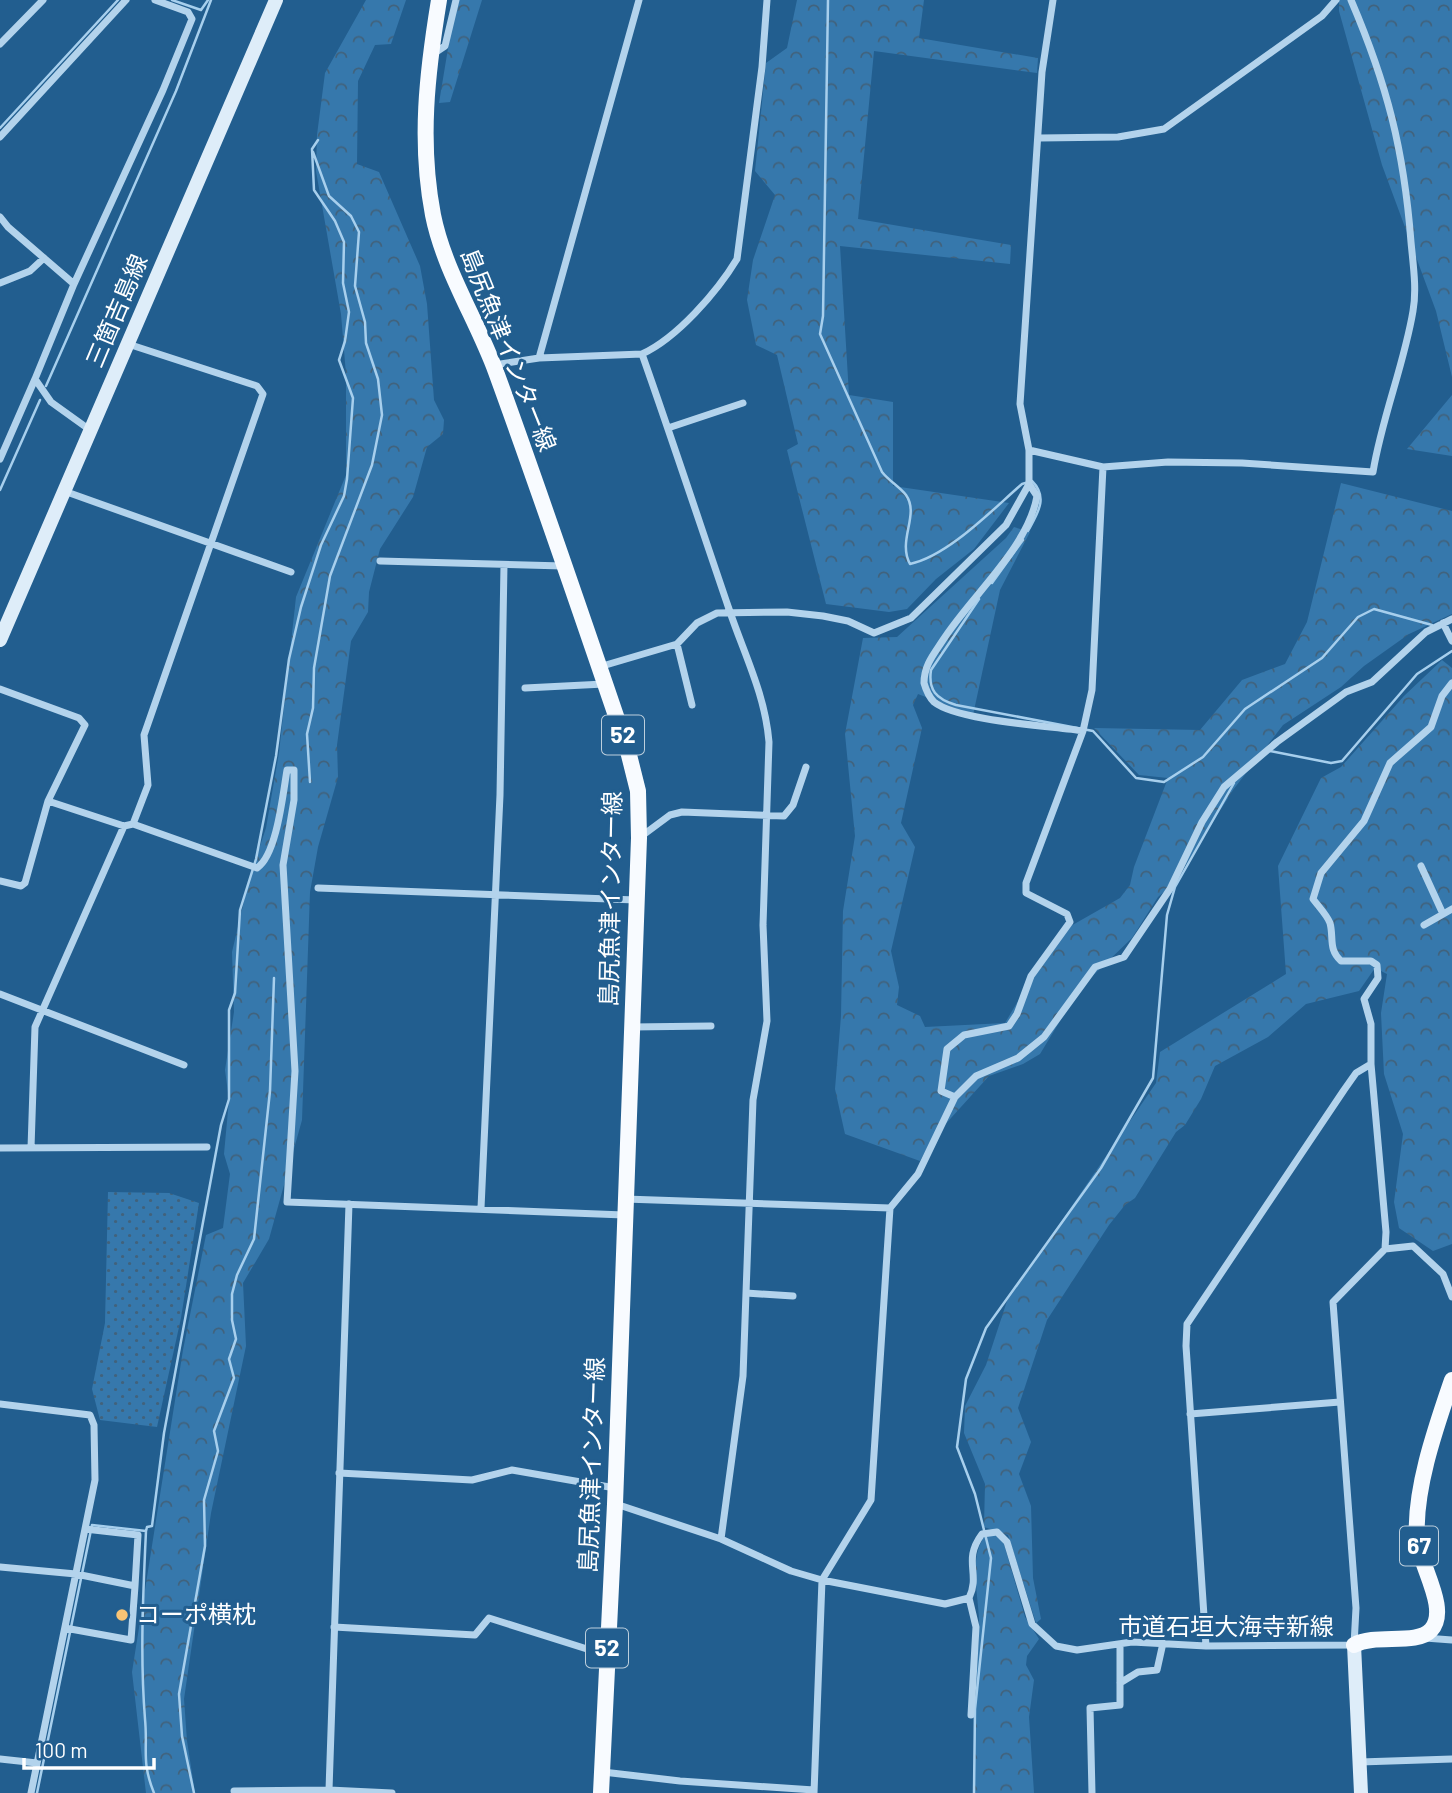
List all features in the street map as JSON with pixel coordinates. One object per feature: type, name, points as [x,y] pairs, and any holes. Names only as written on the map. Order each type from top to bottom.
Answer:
[{"type":"main road","name":"三箇吉島線","points":[[0,640],[276,0]]},
{"type":"main road","name":"島尻魚津インター線","points":[[439,0],[424,116],[433,216],[446,257],[493,365],[635,775],[639,838],[615,1496],[601,1793]]},
{"type":"main road","name":"67","points":[[1420,1637],[1432,1629],[1439,1612],[1422,1563],[1417,1538],[1419,1512],[1431,1445],[1452,1380]]},
{"type":"main road","points":[[1361,1793],[1354,1645],[1371,1638],[1420,1637]]},
{"type":"street","points":[[0,44],[43,0]]},
{"type":"street","points":[[0,137],[126,0]]},
{"type":"street","points":[[0,459],[74,284],[163,90],[192,19],[188,12],[155,0]]},
{"type":"street","points":[[430,56],[445,46],[456,0]]},
{"type":"street","points":[[539,358],[639,0]]},
{"type":"street","points":[[493,365],[539,358],[642,354],[657,347],[714,292],[737,259],[762,67],[767,0]]},
{"type":"street","points":[[599,667],[677,644],[697,624],[717,613],[823,616],[848,621],[874,634],[885,631],[911,618],[932,601],[946,581],[1006,525],[1029,484],[1029,450],[1020,404],[1040,138],[1042,72],[1053,0]]},
{"type":"street","points":[[1040,138],[1141,136],[1164,129],[1322,16],[1336,0]]},
{"type":"street","points":[[1029,450],[1103,467],[1168,462],[1241,463],[1373,472],[1414,309],[1414,276],[1407,191],[1397,130],[1379,66],[1351,0]]},
{"type":"street","points":[[0,217],[74,284]]},
{"type":"street","points":[[0,284],[30,271],[44,258]]},
{"type":"street","points":[[128,344],[257,386],[263,394],[144,734],[148,785],[134,824]]},
{"type":"street","points":[[642,354],[767,715],[769,767],[763,925],[767,1021],[753,1100],[743,1376],[721,1539]]},
{"type":"street","points":[[35,379],[51,402],[90,430]]},
{"type":"street","points":[[668,428],[744,403]]},
{"type":"street","points":[[955,1097],[941,1091],[947,1049],[964,1035],[1009,1026],[1017,1014],[1031,976],[1070,922],[1067,914],[1026,893],[1026,883],[1083,731],[1093,691],[1103,467]]},
{"type":"street","points":[[1029,484],[1037,496],[1035,508],[1017,544],[957,618],[928,663],[924,683],[934,702],[948,709],[980,717],[1083,731]]},
{"type":"street","points":[[64,491],[291,572]]},
{"type":"street","points":[[380,561],[563,566]]},
{"type":"street","points":[[481,1208],[500,795],[505,565]]},
{"type":"street","points":[[602,1772],[814,1791],[822,1580],[871,1500],[890,1208],[918,1174],[955,1097],[976,1076],[1018,1058],[1044,1037],[1095,967],[1124,957],[1170,889],[1214,802],[1238,774],[1346,692],[1372,682],[1426,632],[1452,619]]},
{"type":"street","points":[[1443,623],[1452,641]]},
{"type":"street","points":[[677,644],[692,705]]},
{"type":"street","points":[[1385,1249],[1386,1232],[1371,1064],[1371,1024],[1364,999],[1378,978],[1377,965],[1371,961],[1341,961],[1335,956],[1330,942],[1329,921],[1313,900],[1321,873],[1364,821],[1390,763],[1431,727],[1441,696],[1452,683]]},
{"type":"street","points":[[526,688],[594,687],[605,684]]},
{"type":"street","points":[[0,689],[79,718],[85,725],[48,801],[24,883],[21,886],[0,881]]},
{"type":"street","points":[[639,838],[670,814],[682,812],[784,816],[806,767]]},
{"type":"street","points":[[48,801],[124,826],[134,824],[257,868],[263,864],[275,830],[287,770],[294,770],[294,800],[283,864],[295,1071],[286,1202],[481,1208],[749,1203],[890,1208]]},
{"type":"street","points":[[32,1148],[35,1027],[124,826]]},
{"type":"street","points":[[1421,866],[1443,914]]},
{"type":"street","points":[[317,887],[636,900]]},
{"type":"street","points":[[1424,925],[1452,909]]},
{"type":"street","points":[[0,993],[184,1066]]},
{"type":"street","points":[[632,1027],[711,1026]]},
{"type":"street","points":[[1206,1646],[1190,1413],[1187,1324],[1356,1073],[1371,1064]]},
{"type":"street","points":[[0,1148],[207,1147]]},
{"type":"street","points":[[329,1790],[348,1205]]},
{"type":"street","points":[[1354,1645],[1356,1608],[1333,1302],[1385,1249],[1413,1246],[1443,1274],[1452,1297]]},
{"type":"street","points":[[746,1293],[793,1296]]},
{"type":"street","points":[[1190,1413],[1340,1402]]},
{"type":"street","points":[[0,1404],[90,1415],[94,1424],[95,1480],[90,1530],[31,1793]]},
{"type":"street","points":[[339,1473],[472,1480],[512,1470],[615,1496],[791,1571],[822,1580],[945,1604],[969,1598],[976,1627],[971,1715]]},
{"type":"street","points":[[68,1628],[131,1640],[138,1535],[90,1530]]},
{"type":"street","name":"市道石垣大海寺新線","points":[[969,1598],[973,1589],[971,1549],[982,1534],[997,1532],[1007,1542],[1032,1624],[1056,1646],[1077,1650],[1132,1642],[1206,1646],[1354,1645]]},
{"type":"street","points":[[0,1567],[79,1574],[135,1586]]},
{"type":"street","points":[[334,1628],[475,1635],[489,1618],[607,1655]]},
{"type":"street","points":[[1420,1637],[1452,1640]]},
{"type":"street","points":[[1120,1683],[1138,1672],[1157,1670],[1163,1643]]},
{"type":"street","points":[[1092,1793],[1090,1708],[1119,1705],[1120,1645]]},
{"type":"street","points":[[0,1759],[37,1763]]},
{"type":"street","points":[[1360,1762],[1452,1759]]},
{"type":"street","points":[[234,1791],[329,1790],[392,1793]]},
{"type":"green space","points":[[366,0],[406,0],[391,44],[375,45],[358,81],[357,164],[379,172],[420,266],[427,304],[434,400],[444,420],[443,434],[427,447],[413,497],[380,549],[369,592],[368,612],[351,641],[337,745],[338,777],[318,847],[310,892],[302,1120],[269,1239],[243,1283],[246,1346],[211,1513],[184,1699],[195,1793],[146,1793],[132,1672],[183,1350],[206,1235],[223,1228],[230,1174],[224,1154],[229,1100],[225,1070],[234,1012],[232,952],[250,876],[266,828],[279,753],[296,597],[346,475],[346,374],[341,314],[316,171],[317,135],[325,73]]},
{"type":"green space","points":[[456,0],[482,0],[450,102],[439,103]]},
{"type":"green space","points":[[797,0],[924,0],[919,38],[1038,58],[1037,73],[874,51],[858,219],[1011,245],[1010,264],[840,246],[849,395],[893,402],[893,486],[1009,503],[974,549],[936,579],[907,609],[889,612],[826,604],[787,450],[798,444],[777,355],[756,345],[747,300],[753,260],[775,195],[755,171],[766,63],[787,48]]},
{"type":"green space","points":[[1339,0],[1452,0],[1452,377],[1436,311],[1382,165],[1339,11]]},
{"type":"green space","points":[[1452,395],[1452,456],[1407,449]]},
{"type":"green space","points":[[1341,483],[1452,511],[1452,614],[1409,634],[1364,666],[1341,687],[1283,725],[1233,790],[1175,882],[1158,897],[1132,938],[1080,988],[1040,1054],[1023,1064],[989,1076],[932,1139],[920,1161],[845,1134],[835,1089],[841,1016],[843,911],[855,836],[845,734],[863,638],[897,637],[1006,538],[1014,527],[1030,532],[1000,590],[973,715],[918,694],[913,705],[922,728],[901,823],[915,847],[891,951],[899,987],[897,1005],[920,1016],[925,1027],[1005,1023],[1034,974],[1069,927],[1120,898],[1130,885],[1134,867],[1168,778],[1139,775],[1094,728],[1200,730],[1242,680],[1285,664],[1307,622]]},
{"type":"green space","points":[[1442,660],[1452,668],[1452,1244],[1433,1251],[1399,1228],[1394,1202],[1403,1134],[1384,1074],[1381,1013],[1387,974],[1375,968],[1359,991],[1306,1004],[1268,1037],[1215,1066],[1201,1099],[1185,1125],[1176,1132],[1135,1198],[1125,1205],[1109,1225],[1047,1320],[1018,1408],[1031,1442],[1019,1474],[1031,1506],[1033,1578],[1041,1619],[1036,1623],[1008,1535],[984,1527],[985,1484],[964,1433],[965,1406],[986,1365],[1007,1301],[1156,1083],[1160,1052],[1286,974],[1278,866],[1321,778],[1341,767],[1404,696]]},
{"type":"green space","points":[[108,1192],[169,1193],[199,1203],[181,1318],[157,1427],[100,1420],[92,1389],[105,1323]]},
{"type":"green space","points":[[996,1534],[1004,1544],[1025,1617],[1039,1639],[1027,1656],[1026,1665],[1034,1680],[1029,1717],[1034,1793],[975,1793],[979,1620],[975,1571],[979,1547],[984,1537]]},
{"type":"waterway","points":[[0,128],[118,0]]},
{"type":"waterway","points":[[172,0],[201,10],[208,0]]},
{"type":"waterway","points":[[46,386],[176,91],[211,0]]},
{"type":"waterway","points":[[828,0],[823,316],[820,334],[882,472],[904,492],[910,503],[906,546],[910,564],[939,552],[954,542],[1022,484],[1032,481],[1041,500],[1028,531]]},
{"type":"waterway","points":[[154,1793],[146,1764],[143,1672],[146,1531],[147,1527],[152,1526],[164,1433],[221,1125],[229,1099],[229,1010],[235,993],[240,910],[256,859],[276,756],[289,659],[301,607],[321,545],[344,496],[347,479],[353,398],[339,360],[349,312],[343,283],[344,242],[335,221],[314,190],[312,149],[318,140]]},
{"type":"waterway","points":[[310,782],[307,734],[313,708],[314,668],[330,576],[372,465],[382,415],[378,379],[366,343],[365,322],[355,286],[359,232],[351,216],[329,196],[313,152]]},
{"type":"waterway","points":[[0,490],[40,400]]},
{"type":"waterway","points":[[992,583],[1023,540]]},
{"type":"waterway","points":[[979,599],[931,670],[932,688],[939,697],[956,705],[1093,731],[1136,778],[1164,782],[1203,757],[1245,709],[1322,658],[1358,617],[1374,609],[1432,625]]},
{"type":"waterway","points":[[1270,751],[1331,763],[1342,761],[1417,674],[1452,651]]},
{"type":"waterway","points":[[974,1793],[975,1709],[991,1558],[975,1494],[957,1447],[966,1379],[986,1328],[1101,1168],[1153,1078],[1167,915],[1175,887],[1234,783]]},
{"type":"waterway","points":[[194,1793],[182,1736],[179,1694],[205,1546],[204,1500],[218,1451],[214,1431],[234,1378],[229,1359],[236,1339],[232,1320],[232,1294],[237,1275],[254,1239],[270,1091],[274,978]]},
{"type":"waterway","points":[[37,1793],[92,1525],[146,1531]]},
{"type":"place","name":"コーポ横枕","points":[[122,1615]]}]
